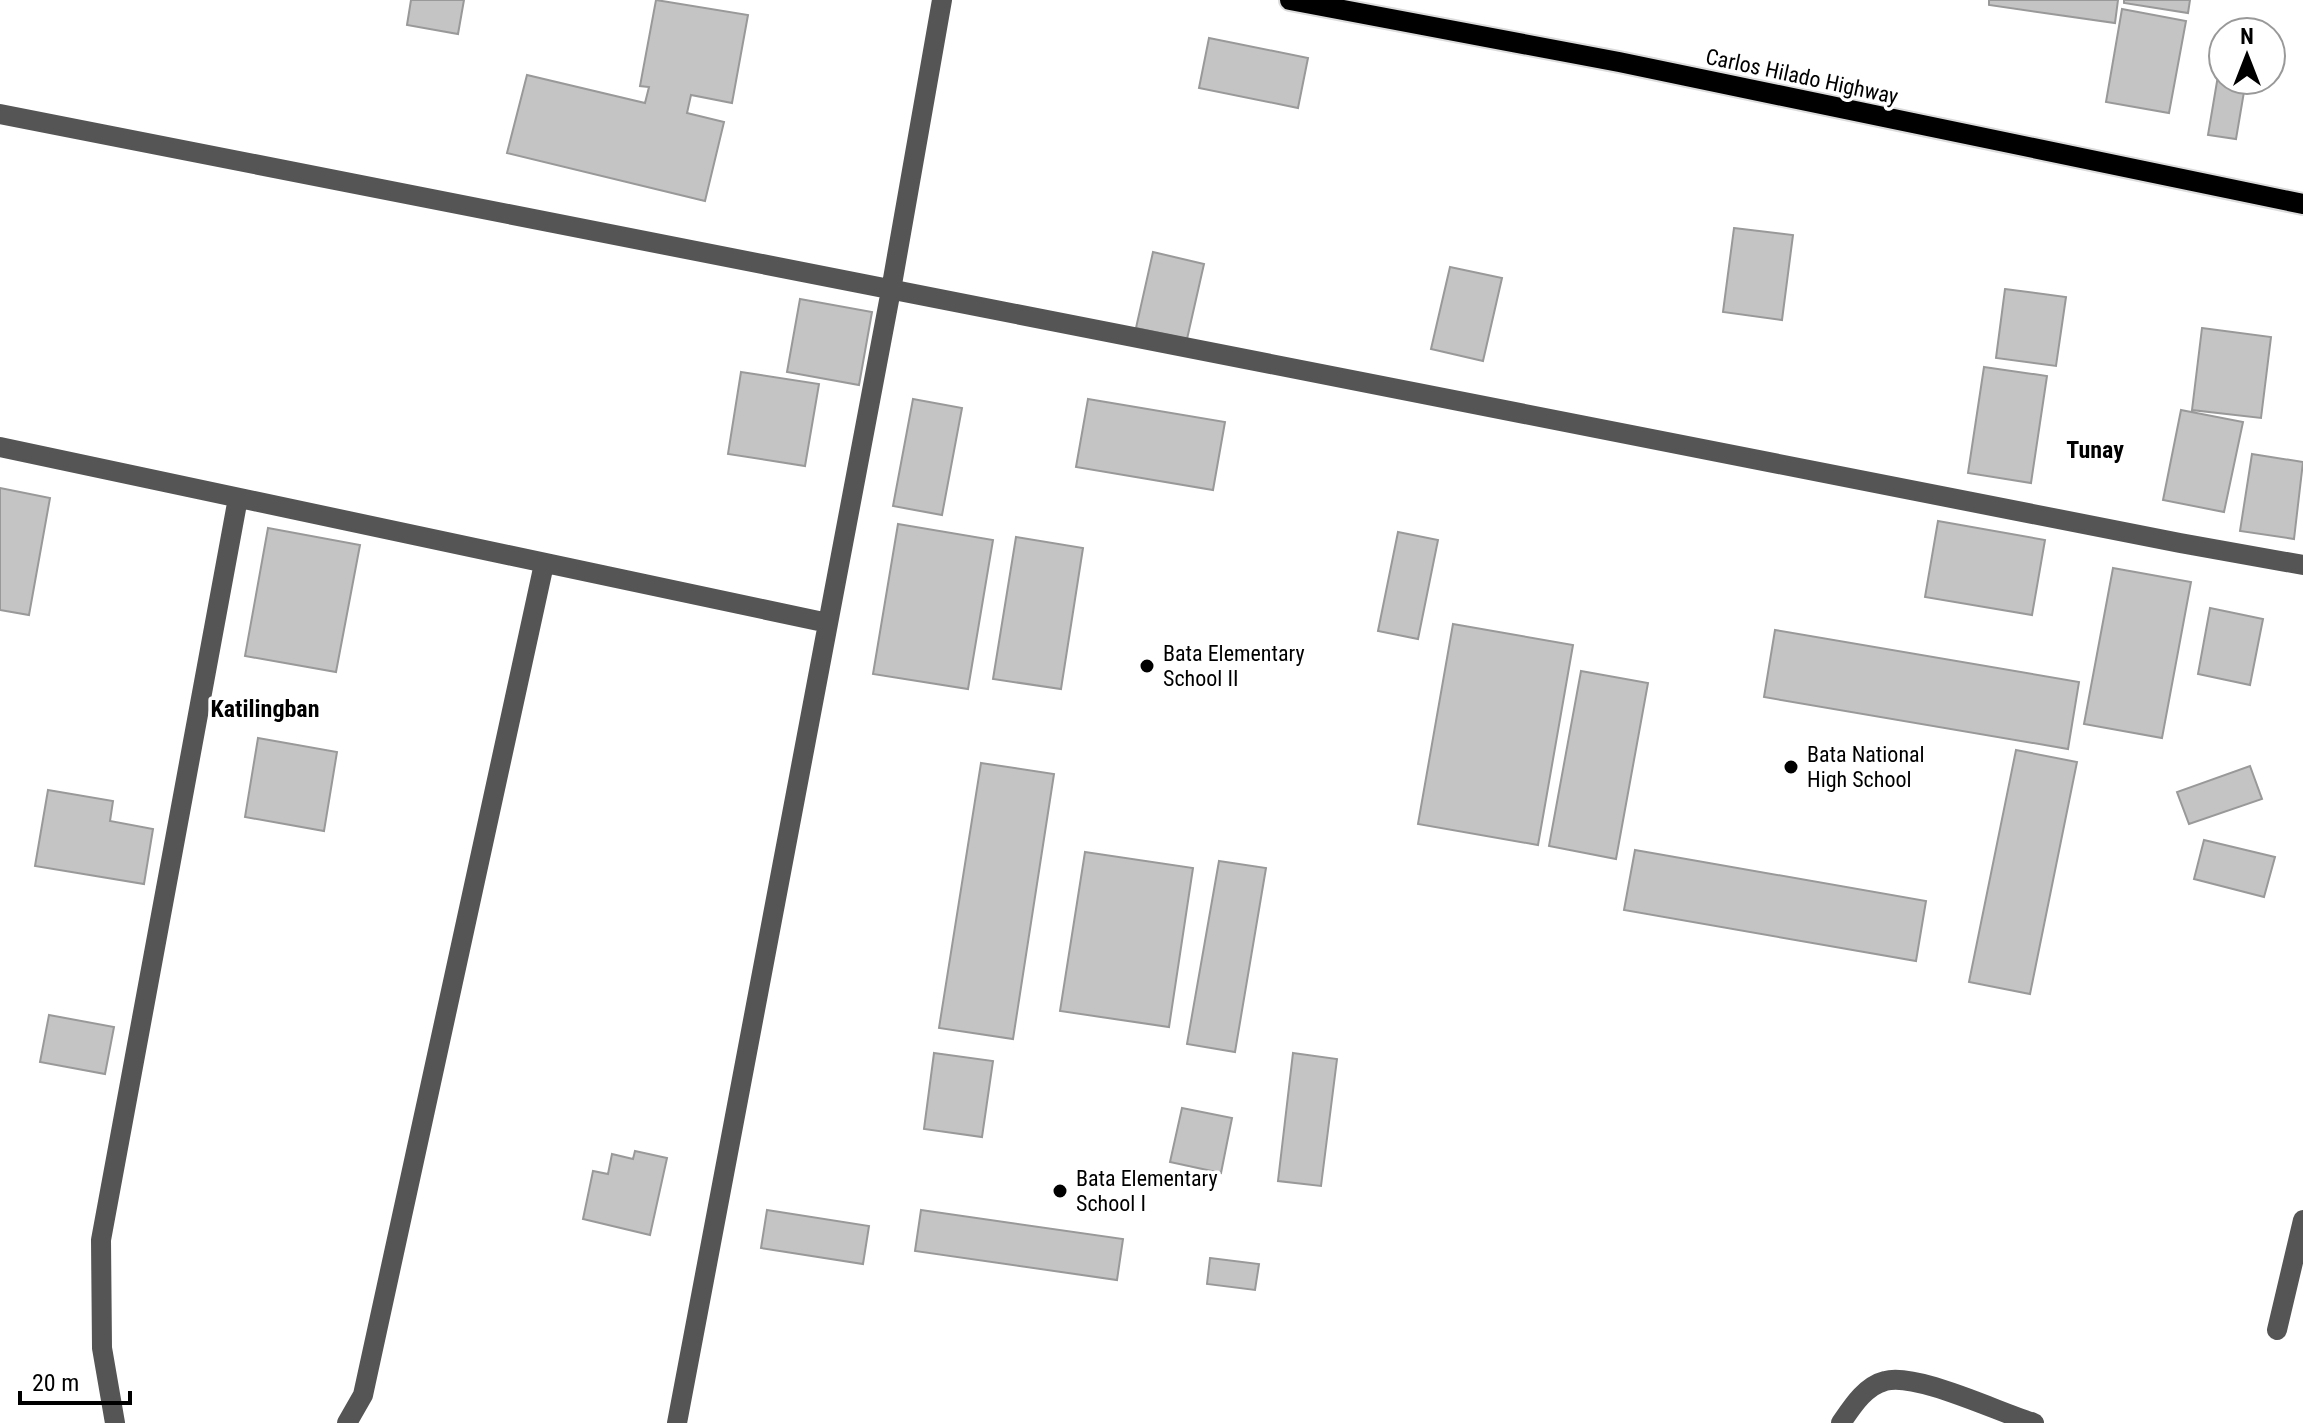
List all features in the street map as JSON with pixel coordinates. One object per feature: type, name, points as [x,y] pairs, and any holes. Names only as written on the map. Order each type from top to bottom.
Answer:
[{"type":"main road","name":"Carlos Hilado Highway","points":[[1290,0],[1619,62],[2303,204]]},
{"type":"street","points":[[677,1423],[891,290],[942,0]]},
{"type":"street","points":[[0,114],[2303,565]]},
{"type":"street","points":[[0,447],[828,623]]},
{"type":"street","points":[[115,1423],[102,1348],[101,1240],[238,498]]},
{"type":"street","points":[[347,1423],[363,1395],[544,564]]},
{"type":"street","points":[[2277,1330],[2303,1220]]},
{"type":"street","points":[[1841,1423],[1866,1392],[1882,1381],[1899,1378],[2029,1422]]},
{"type":"building","points":[[411,0],[464,0],[458,34],[407,25]]},
{"type":"building","points":[[656,0],[748,15],[732,103],[691,95],[687,113],[724,122],[705,201],[507,153],[527,75],[645,103],[649,87],[640,86]]},
{"type":"building","points":[[1989,0],[2118,0],[2115,23],[1989,5]]},
{"type":"building","points":[[2124,0],[2190,0],[2188,13],[2124,3]]},
{"type":"building","points":[[2122,9],[2186,21],[2169,113],[2106,102]]},
{"type":"building","points":[[1209,38],[1308,58],[1298,108],[1199,88]]},
{"type":"building","points":[[2215,96],[2243,96],[2236,139],[2208,135]]},
{"type":"building","points":[[1734,228],[1793,235],[1782,320],[1723,312]]},
{"type":"building","points":[[1153,252],[1204,264],[1187,339],[1136,328]]},
{"type":"building","points":[[1450,267],[1502,278],[1483,361],[1431,349]]},
{"type":"building","points":[[2005,289],[2066,297],[2056,366],[1996,358]]},
{"type":"building","points":[[800,299],[872,312],[859,385],[787,372]]},
{"type":"building","points":[[2202,328],[2271,337],[2261,418],[2192,410]]},
{"type":"building","points":[[1984,367],[2047,376],[2031,483],[1968,473]]},
{"type":"building","points":[[741,372],[819,384],[805,466],[728,454]]},
{"type":"building","points":[[913,399],[962,408],[942,515],[893,506]]},
{"type":"building","points":[[1088,399],[1225,422],[1213,490],[1076,467]]},
{"type":"building","points":[[2181,410],[2243,422],[2224,512],[2163,500]]},
{"type":"building","points":[[2252,454],[2303,462],[2294,539],[2240,531]]},
{"type":"building","points":[[0,488],[50,498],[29,615],[0,610]]},
{"type":"building","points":[[1938,521],[2045,540],[2032,615],[1925,597]]},
{"type":"building","points":[[898,524],[993,540],[968,689],[873,674]]},
{"type":"building","points":[[268,528],[360,545],[336,672],[245,656]]},
{"type":"building","points":[[1398,532],[1438,540],[1418,639],[1378,631]]},
{"type":"building","points":[[1016,537],[1083,548],[1061,689],[993,679]]},
{"type":"building","points":[[2113,568],[2191,582],[2162,738],[2084,724]]},
{"type":"building","points":[[2210,608],[2263,619],[2250,685],[2198,674]]},
{"type":"building","points":[[1453,624],[1573,645],[1538,845],[1418,824]]},
{"type":"building","points":[[1775,630],[2079,682],[2068,749],[1764,697]]},
{"type":"building","points":[[1581,671],[1648,683],[1616,859],[1549,846]]},
{"type":"building","points":[[258,738],[337,752],[324,831],[245,817]]},
{"type":"building","points":[[2016,750],[2077,762],[2030,994],[1969,982]]},
{"type":"building","points":[[981,763],[1054,774],[1013,1039],[939,1028]]},
{"type":"building","points":[[2250,766],[2262,799],[2189,824],[2177,792]]},
{"type":"building","points":[[48,790],[113,801],[110,821],[153,829],[144,884],[35,866]]},
{"type":"building","points":[[2204,840],[2275,857],[2264,897],[2194,879]]},
{"type":"building","points":[[1635,850],[1926,901],[1916,961],[1624,910]]},
{"type":"building","points":[[1085,852],[1193,868],[1169,1027],[1060,1011]]},
{"type":"building","points":[[1219,861],[1266,868],[1235,1052],[1187,1044]]},
{"type":"building","points":[[49,1015],[114,1027],[105,1074],[40,1062]]},
{"type":"building","points":[[934,1053],[993,1061],[982,1137],[924,1129]]},
{"type":"building","points":[[1293,1053],[1337,1059],[1321,1186],[1278,1181]]},
{"type":"building","points":[[1182,1108],[1232,1118],[1221,1173],[1170,1162]]},
{"type":"building","points":[[635,1151],[667,1158],[650,1235],[583,1219],[593,1171],[608,1174],[612,1154],[633,1159]]},
{"type":"building","points":[[767,1210],[869,1226],[863,1264],[761,1248]]},
{"type":"building","points":[[921,1210],[1123,1239],[1117,1280],[915,1251]]},
{"type":"building","points":[[1210,1258],[1259,1264],[1255,1290],[1207,1284]]},
{"type":"place","name":"Bata Elementary School II","points":[[1147,666]]},
{"type":"place","name":"Bata National High School","points":[[1791,767]]},
{"type":"place","name":"Bata Elementary School I","points":[[1060,1191]]},
{"type":"district","name":"Tunay","points":[[2095,450]]},
{"type":"district","name":"Katilingban","points":[[265,709]]}]
